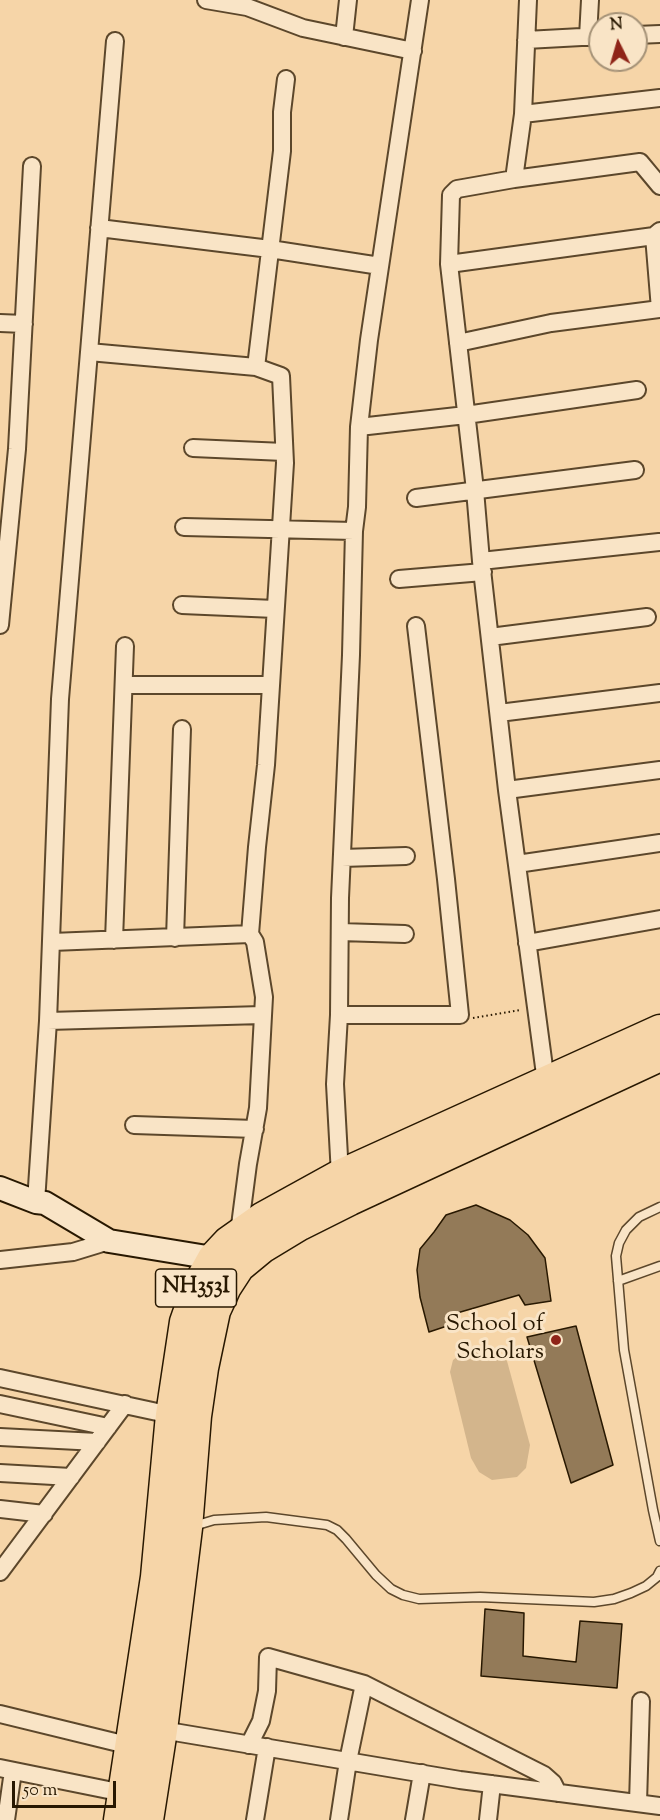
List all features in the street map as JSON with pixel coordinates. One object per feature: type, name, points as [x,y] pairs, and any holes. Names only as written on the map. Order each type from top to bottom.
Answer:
[{"type":"highway","name":"NH353I","points":[[148,1820],[162,1730],[187,1528],[196,1416],[215,1311],[226,1287],[228,1242],[262,1218],[340,1175],[660,1030]]},
{"type":"highway","name":"NH353I","points":[[121,1807],[156,1577],[171,1414],[185,1322],[189,1305],[198,1285],[226,1263],[262,1248],[350,1200],[660,1056]]},
{"type":"street","points":[[206,0],[247,4],[303,28],[412,51]]},
{"type":"street","points":[[344,37],[348,0]]},
{"type":"street","points":[[340,1175],[335,1084],[359,427],[369,340],[420,0]]},
{"type":"street","points":[[514,179],[522,114],[528,0]]},
{"type":"street","points":[[526,40],[588,36]]},
{"type":"street","points":[[36,1202],[52,942],[60,699],[115,41]]},
{"type":"street","points":[[256,367],[282,151],[282,112],[286,79]]},
{"type":"street","points":[[522,114],[660,98]]},
{"type":"street","points":[[546,1082],[507,790],[449,264],[451,195],[457,189],[514,179],[640,162],[660,186]]},
{"type":"street","points":[[0,625],[17,449],[33,166]]},
{"type":"street","points":[[99,228],[270,249],[380,266]]},
{"type":"street","points":[[449,264],[657,233],[660,309],[550,323],[458,343]]},
{"type":"street","points":[[0,323],[24,324]]},
{"type":"street","points":[[89,352],[256,367],[280,376],[284,452],[280,531],[266,765],[256,847],[250,934],[255,942],[264,997],[258,1108],[239,1233]]},
{"type":"street","points":[[359,427],[466,415],[637,390]]},
{"type":"street","points":[[193,448],[284,452]]},
{"type":"street","points":[[416,498],[635,470]]},
{"type":"street","points":[[184,527],[354,531]]},
{"type":"street","points":[[399,579],[659,542]]},
{"type":"street","points":[[182,605],[275,609]]},
{"type":"street","points":[[490,637],[647,617]]},
{"type":"street","points":[[339,1015],[460,1015],[416,626]]},
{"type":"street","points":[[114,940],[125,646]]},
{"type":"street","points":[[124,686],[270,685]]},
{"type":"street","points":[[499,713],[660,693]]},
{"type":"street","points":[[175,938],[182,729]]},
{"type":"street","points":[[507,790],[660,770]]},
{"type":"street","points":[[517,864],[660,843]]},
{"type":"street","points":[[342,858],[406,856]]},
{"type":"street","points":[[527,943],[660,919]]},
{"type":"street","points":[[340,932],[405,934]]},
{"type":"street","points":[[52,942],[250,934]]},
{"type":"street","points":[[48,1021],[262,1015]]},
{"type":"street","points":[[134,1125],[255,1129]]},
{"type":"street","points":[[0,1188],[36,1202],[45,1203],[109,1241],[226,1263]]},
{"type":"street","points":[[0,1260],[73,1252],[109,1241]]},
{"type":"street","points":[[0,1378],[171,1414]]},
{"type":"street","points":[[0,1404],[108,1427]]},
{"type":"street","points":[[0,1572],[7,1552],[44,1514],[125,1404]]},
{"type":"street","points":[[0,1437],[97,1442]]},
{"type":"street","points":[[0,1473],[71,1477]]},
{"type":"street","points":[[0,1509],[44,1514]]},
{"type":"street","points":[[249,1745],[261,1722],[267,1691],[268,1657],[364,1684],[544,1775],[553,1783],[558,1793]]},
{"type":"street","points":[[339,1820],[348,1761],[364,1684]]},
{"type":"street","points":[[638,1803],[642,1701]]},
{"type":"street","points":[[0,1714],[131,1746]]},
{"type":"street","points":[[162,1730],[492,1784],[638,1803],[658,1811]]},
{"type":"street","points":[[255,1820],[267,1747]]},
{"type":"street","points":[[6,1819],[6,1769],[121,1807]]},
{"type":"street","points":[[414,1820],[422,1773]]},
{"type":"street","points":[[488,1820],[492,1784]]},
{"type":"lane","points":[[660,1207],[639,1217],[626,1230],[619,1243],[616,1256],[624,1350],[660,1541]]},
{"type":"lane","points":[[618,1281],[660,1266]]},
{"type":"lane","points":[[187,1528],[214,1520],[266,1517],[327,1526],[337,1530],[391,1589],[419,1599],[480,1597],[594,1602],[614,1599],[631,1593],[657,1577],[660,1571]]},
{"type":"path","points":[[460,1015],[470,1019],[536,1008]]},
{"type":"shaded area","points":[[480,1346],[496,1350],[507,1361],[530,1445],[526,1468],[517,1477],[492,1480],[479,1472],[471,1458],[450,1372],[453,1360],[471,1347]]},
{"type":"building","points":[[476,1205],[510,1220],[528,1235],[545,1258],[551,1301],[525,1305],[519,1295],[457,1313],[456,1323],[429,1332],[420,1297],[417,1270],[420,1249],[446,1215]]},
{"type":"building","points":[[576,1326],[613,1465],[571,1483],[527,1337]]},
{"type":"building","points":[[485,1609],[524,1613],[523,1656],[576,1662],[580,1621],[622,1624],[617,1688],[481,1676]]},
{"type":"place","name":"School of Scholars","points":[[556,1340]]}]
